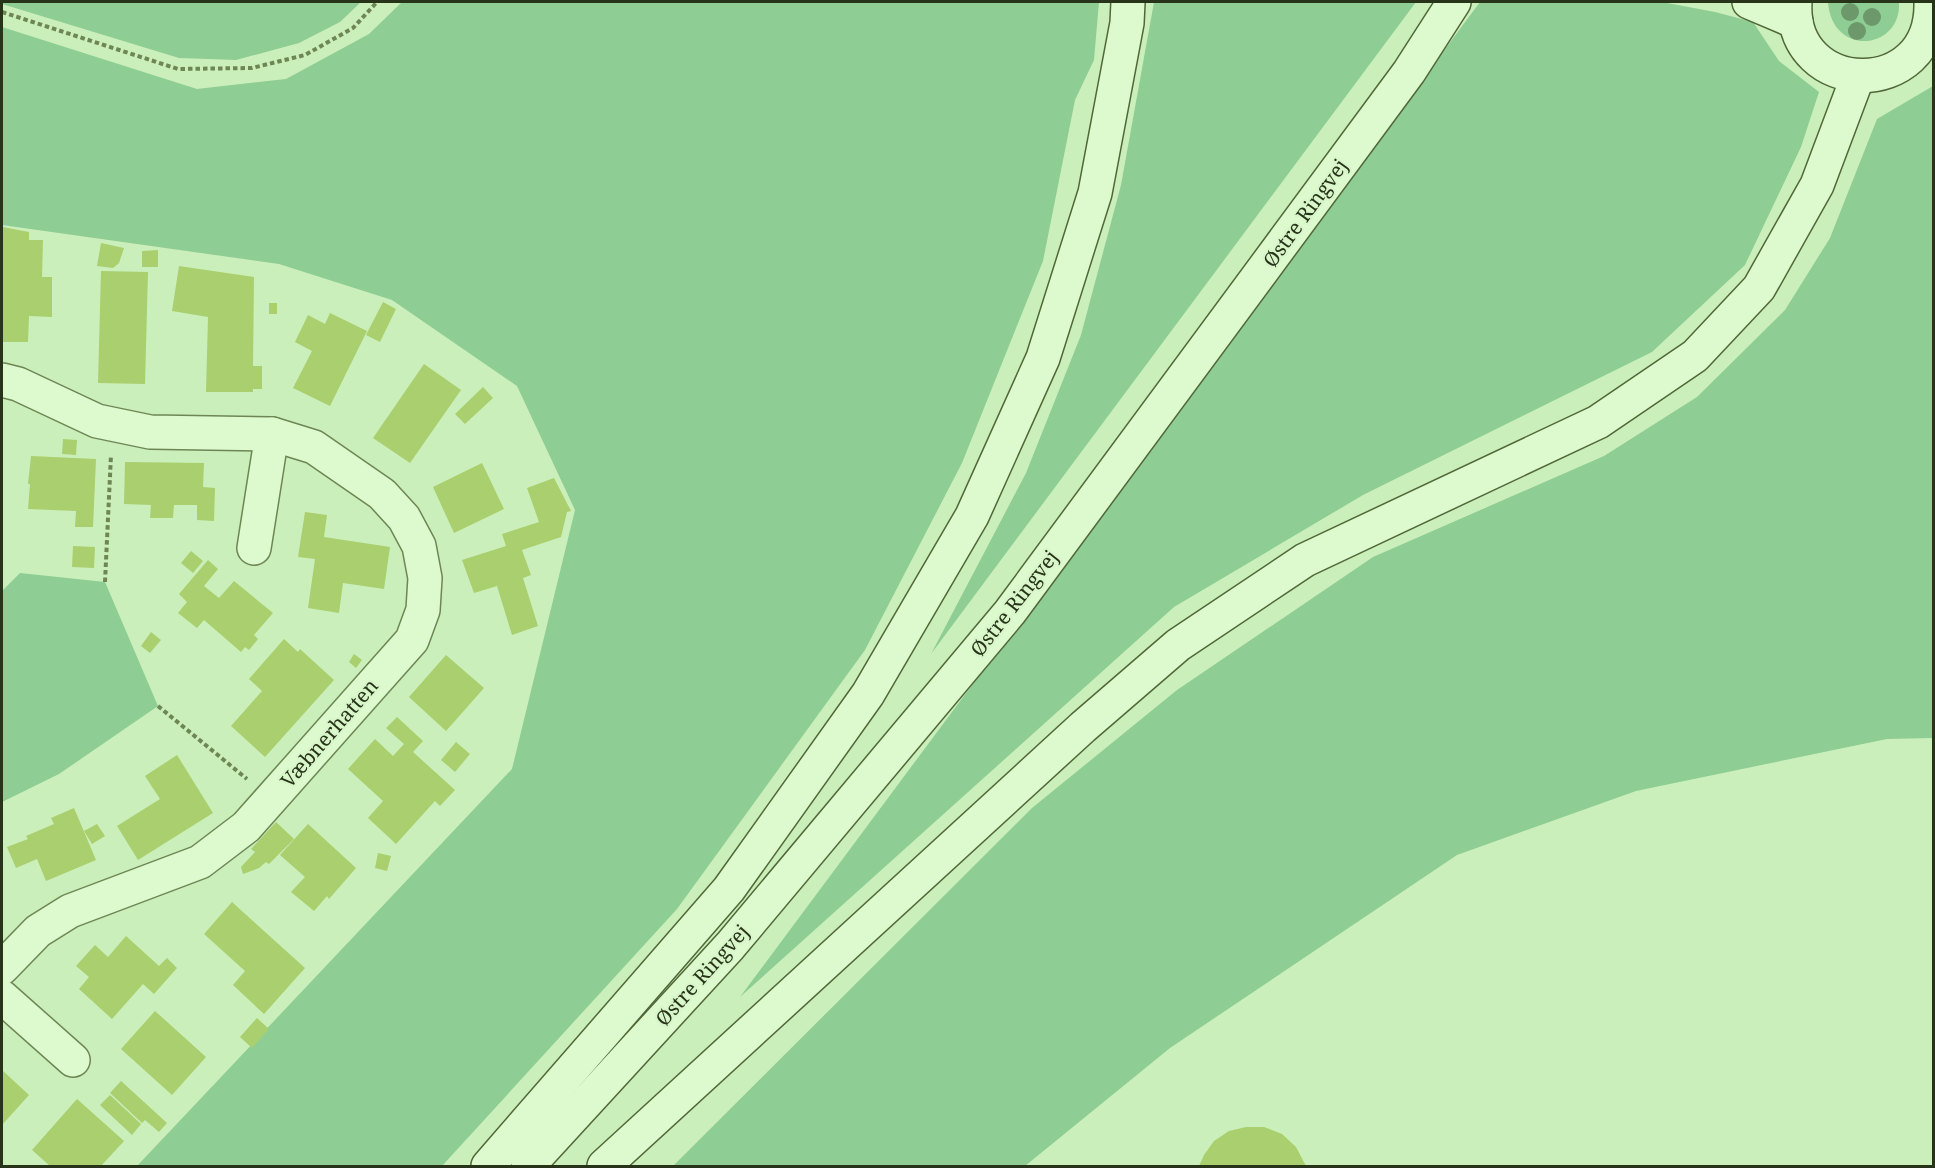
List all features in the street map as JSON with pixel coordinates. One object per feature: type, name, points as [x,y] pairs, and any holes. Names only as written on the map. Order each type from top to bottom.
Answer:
[{"type":"street","points":[[488,1167],[729,889],[868,694],[972,516],[1043,358],[1095,193],[1127,22],[1128,2]]},
{"type":"street","name":"Østre Ringvej","points":[[528,1167],[730,946],[1010,612],[1408,72],[1454,2]]},
{"type":"street","points":[[1749,2],[1795,12],[1804,42],[1818,59],[1836,71],[1858,76],[1877,75],[1896,69],[1926,48],[1931,2]]},
{"type":"street","points":[[604,1167],[1083,727],[1178,645],[1305,560],[1598,422],[1695,356],[1759,288],[1818,185],[1858,76]]},
{"type":"street","name":"Væbnerhatten","points":[[2,380],[18,384],[97,421],[150,432],[272,434],[314,447],[382,495],[404,518],[419,546],[425,578],[423,610],[412,639],[246,827],[200,862],[70,911],[38,931],[2,968]]},
{"type":"street","points":[[254,548],[272,434]]},
{"type":"street","points":[[2,997],[73,1060]]},
{"type":"path","points":[[2,12],[178,69],[252,68],[305,55],[353,28],[378,2]]},
{"type":"path","points":[[105,582],[112,424]]},
{"type":"path","points":[[158,706],[271,799]]},
{"type":"green space","points":[[2,2],[361,2],[340,22],[299,43],[236,60],[179,58],[2,4]]},
{"type":"green space","points":[[402,2],[1099,2],[1094,60],[1075,100],[1043,261],[962,463],[865,650],[677,909],[442,1166],[137,1166],[512,769],[575,510],[517,386],[392,300],[279,264],[2,225],[2,27],[197,89],[286,79],[369,34]]},
{"type":"green space","points":[[1154,2],[1416,2],[931,654],[1026,473],[1081,335],[1121,185]]},
{"type":"green space","points":[[1480,2],[1662,2],[1753,22],[1779,61],[1819,92],[1801,147],[1745,265],[1652,352],[1363,495],[1174,607],[740,997]]},
{"type":"green space","points":[[1828,2],[1899,2],[1897,18],[1890,30],[1879,38],[1866,41],[1853,39],[1841,32],[1832,20]]},
{"type":"green space","points":[[1933,86],[1933,738],[1887,739],[1636,791],[1457,855],[1170,1048],[1025,1166],[673,1166],[1032,808],[1177,690],[1373,557],[1604,456],[1697,397],[1785,310],[1830,238],[1877,119]]},
{"type":"green space","points":[[20,573],[105,582],[158,706],[59,774],[2,802],[2,591]]},
{"type":"building","points":[[3,227],[29,232],[29,240],[43,240],[42,277],[52,277],[52,317],[29,316],[28,342],[2,342]]},
{"type":"building","points":[[101,243],[124,248],[119,263],[113,268],[97,266]]},
{"type":"building","points":[[158,250],[158,267],[142,267],[142,251]]},
{"type":"building","points":[[179,266],[254,277],[253,366],[262,366],[262,389],[253,389],[253,392],[206,392],[208,317],[172,311]]},
{"type":"building","points":[[101,271],[148,272],[145,384],[98,383]]},
{"type":"building","points":[[383,302],[396,309],[380,342],[366,335]]},
{"type":"building","points":[[269,303],[277,303],[277,314],[269,314]]},
{"type":"building","points":[[330,313],[367,331],[330,406],[293,388],[312,351],[295,342],[308,315],[325,324]]},
{"type":"building","points":[[424,364],[461,390],[410,463],[373,438]]},
{"type":"building","points":[[483,387],[493,398],[465,424],[455,414]]},
{"type":"building","points":[[63,439],[77,440],[76,455],[62,454]]},
{"type":"building","points":[[31,456],[96,459],[93,527],[75,527],[76,511],[28,509]]},
{"type":"building","points":[[125,462],[204,463],[203,487],[215,488],[214,521],[197,520],[197,505],[174,505],[173,518],[150,518],[151,505],[124,504]]},
{"type":"building","points":[[482,463],[504,509],[454,533],[433,487]]},
{"type":"building","points":[[554,478],[571,511],[567,512],[561,537],[522,550],[531,575],[523,578],[538,626],[512,635],[497,586],[474,593],[462,560],[506,546],[502,534],[539,522],[527,488]]},
{"type":"building","points":[[305,512],[327,515],[324,537],[390,547],[384,589],[343,583],[339,613],[308,608],[315,559],[298,557]]},
{"type":"building","points":[[73,546],[95,547],[94,568],[72,567]]},
{"type":"building","points":[[191,551],[203,561],[193,573],[181,563]]},
{"type":"building","points":[[208,560],[218,569],[204,586],[219,598],[234,581],[273,613],[254,635],[258,639],[249,650],[245,647],[241,652],[204,620],[197,628],[178,613],[187,602],[179,594]]},
{"type":"building","points":[[151,632],[161,640],[150,653],[141,646]]},
{"type":"building","points":[[284,639],[298,652],[300,649],[334,680],[265,757],[231,726],[262,691],[249,679]]},
{"type":"building","points":[[354,654],[362,660],[356,668],[349,662]]},
{"type":"building","points":[[446,655],[484,688],[446,731],[409,697]]},
{"type":"building","points":[[397,717],[423,741],[413,752],[455,790],[440,806],[435,801],[396,844],[368,818],[383,801],[348,769],[375,739],[393,756],[404,744],[386,728]]},
{"type":"building","points":[[456,742],[470,754],[455,772],[441,760]]},
{"type":"building","points":[[177,755],[213,813],[138,860],[117,826],[160,799],[145,776]]},
{"type":"building","points":[[74,808],[96,860],[46,881],[37,859],[16,868],[7,847],[28,839],[26,836],[54,824],[51,818]]},
{"type":"building","points":[[276,822],[294,839],[269,864],[266,862],[259,868],[243,874],[241,867],[255,852],[251,849]]},
{"type":"building","points":[[97,824],[105,836],[92,844],[84,831]]},
{"type":"building","points":[[308,824],[356,868],[329,899],[327,896],[314,911],[291,892],[305,877],[280,855]]},
{"type":"building","points":[[378,853],[391,856],[387,871],[375,868]]},
{"type":"building","points":[[232,902],[305,968],[264,1014],[233,985],[245,971],[204,934]]},
{"type":"building","points":[[126,936],[159,966],[167,958],[177,968],[154,994],[143,984],[112,1019],[79,989],[89,977],[76,966],[95,945],[108,957]]},
{"type":"building","points":[[155,1011],[206,1057],[172,1095],[121,1049]]},
{"type":"building","points":[[257,1018],[269,1029],[252,1048],[240,1037]]},
{"type":"building","points":[[2,1070],[29,1095],[2,1125]]},
{"type":"building","points":[[121,1081],[167,1123],[159,1132],[145,1120],[142,1123],[110,1093]]},
{"type":"building","points":[[110,1095],[141,1124],[132,1135],[100,1105]]},
{"type":"building","points":[[77,1099],[124,1141],[101,1166],[50,1166],[32,1150]]},
{"type":"building","points":[[1246,1127],[1264,1127],[1282,1134],[1296,1147],[1306,1166],[1199,1166],[1214,1141],[1229,1131]]}]
